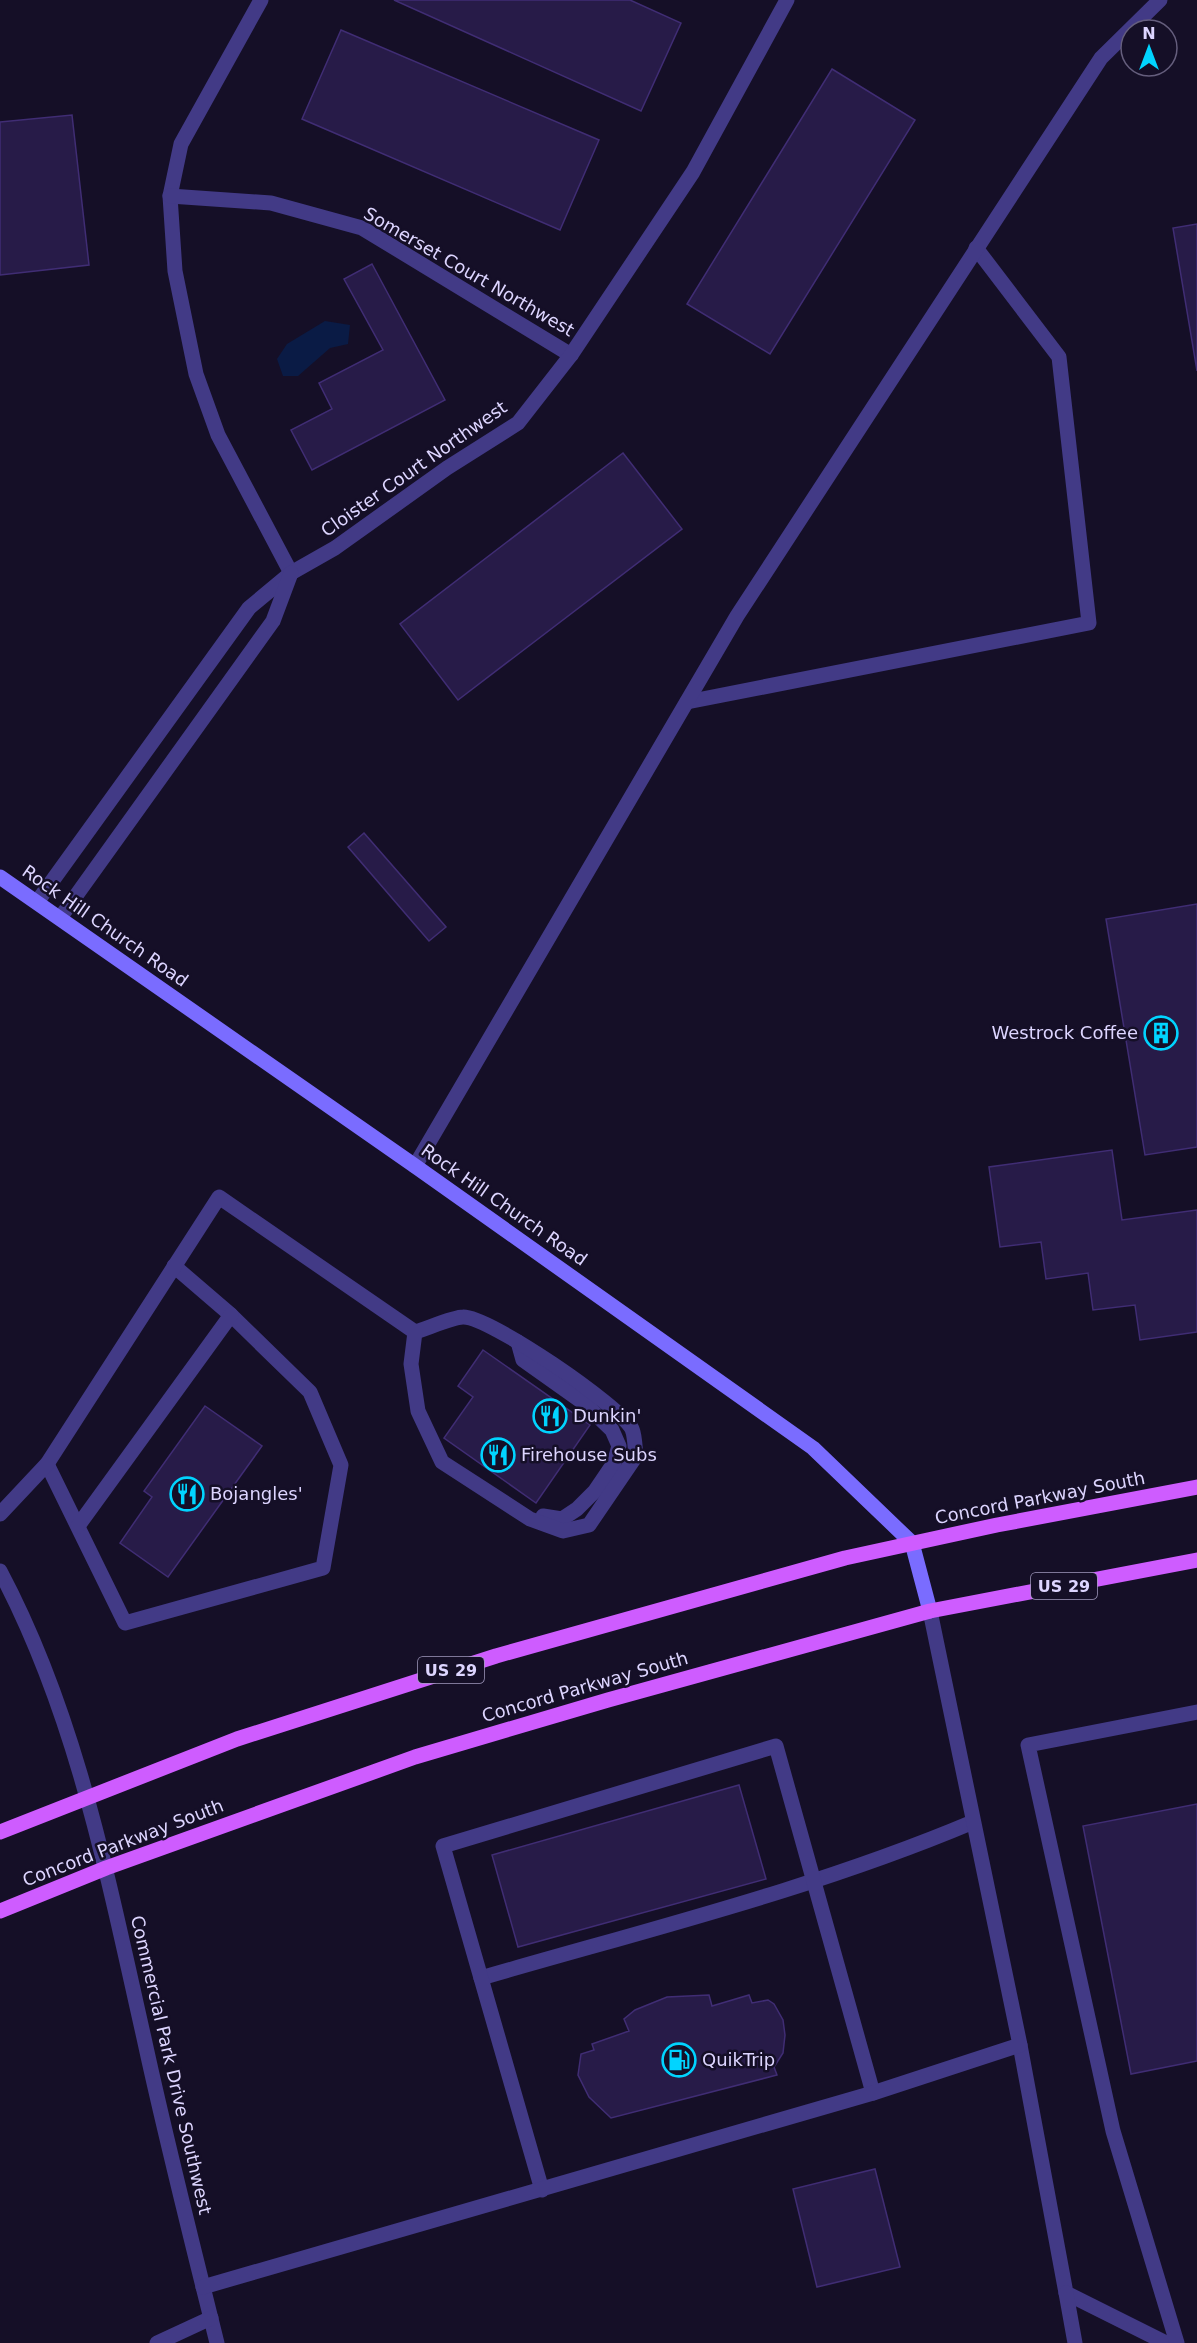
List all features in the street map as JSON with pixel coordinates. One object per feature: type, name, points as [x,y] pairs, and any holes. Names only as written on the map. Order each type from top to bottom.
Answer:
[{"type":"main road","name":"Rock Hill Church Road","points":[[0,877],[415,1166],[813,1448],[912,1543]]},
{"type":"main road","name":"Concord Parkway South","points":[[0,1832],[237,1739],[496,1656],[845,1558],[997,1525],[1197,1487]]},
{"type":"main road","points":[[912,1543],[930,1611]]},
{"type":"main road","name":"Concord Parkway South","points":[[0,1911],[106,1868],[415,1756],[930,1611],[1197,1560]]},
{"type":"street","points":[[60,918],[273,621],[291,573],[218,435],[196,374],[175,271],[170,196],[181,144],[261,0]]},
{"type":"street","name":"Cloister Court Northwest","points":[[37,902],[249,608],[291,573],[335,548],[447,468],[518,423],[571,355],[693,172],[787,0]]},
{"type":"street","points":[[415,1166],[737,616],[1101,57],[1160,0]]},
{"type":"street","name":"Somerset Court Northwest","points":[[170,196],[271,203],[362,228],[571,355]]},
{"type":"street","points":[[687,702],[1089,623],[1059,357],[976,248]]},
{"type":"street","points":[[0,1514],[47,1464],[219,1197],[415,1332]]},
{"type":"street","points":[[47,1464],[125,1623],[322,1568],[340,1465],[310,1392],[231,1314],[174,1266]]},
{"type":"street","points":[[78,1526],[231,1314]]},
{"type":"street","points":[[464,1317],[483,1323],[518,1342],[606,1403],[632,1429],[636,1456],[589,1525],[564,1531],[530,1520],[442,1462],[418,1411],[411,1364],[415,1332],[464,1317]]},
{"type":"street","name":"Commercial Park Drive Southwest","points":[[0,1571],[34,1643],[88,1796],[153,2080],[217,2343]]},
{"type":"street","points":[[930,1611],[1020,2045],[1075,2343]]},
{"type":"street","points":[[1177,2343],[1113,2131],[1028,1745],[1197,1712]]},
{"type":"street","points":[[542,2190],[443,1846],[776,1746],[873,2092]]},
{"type":"street","points":[[481,1978],[814,1882],[924,1843],[973,1822]]},
{"type":"street","points":[[203,2287],[873,2092],[1020,2045]]},
{"type":"street","points":[[1066,2293],[1166,2343]]},
{"type":"street","points":[[157,2343],[211,2318]]},
{"type":"water","points":[[325,321],[350,325],[348,344],[330,348],[298,376],[283,376],[277,359],[287,344]]},
{"type":"building","points":[[394,0],[630,0],[681,23],[641,111]]},
{"type":"building","points":[[341,30],[599,140],[560,230],[302,119]]},
{"type":"building","points":[[832,69],[915,120],[770,354],[687,304]]},
{"type":"building","points":[[72,115],[89,265],[0,275],[0,122]]},
{"type":"building","points":[[1197,224],[1197,371],[1173,228]]},
{"type":"building","points":[[372,264],[445,400],[312,470],[291,430],[332,409],[319,383],[383,350],[344,279]]},
{"type":"building","points":[[623,453],[682,529],[458,700],[400,624]]},
{"type":"building","points":[[364,833],[446,927],[429,941],[348,847]]},
{"type":"building","name":"Westrock Coffee","points":[[1197,904],[1197,1147],[1145,1155],[1106,919]]},
{"type":"building","points":[[1112,1150],[1122,1220],[1197,1210],[1197,1332],[1140,1340],[1135,1305],[1093,1310],[1088,1273],[1046,1279],[1041,1242],[1000,1247],[989,1167]]},
{"type":"building","points":[[483,1350],[590,1425],[536,1503],[444,1438],[473,1397],[458,1386]]},
{"type":"building","name":"Bojangles'","points":[[205,1406],[262,1446],[168,1577],[120,1543],[152,1497],[144,1491]]},
{"type":"building","points":[[739,1785],[766,1879],[518,1947],[492,1855]]},
{"type":"building","points":[[1197,1804],[1197,2061],[1131,2074],[1083,1826]]},
{"type":"building","name":"QuikTrip","points":[[709,1995],[712,2006],[749,1995],[752,2003],[768,2000],[774,2004],[783,2020],[785,2035],[783,2053],[774,2067],[777,2075],[611,2118],[589,2097],[578,2075],[581,2054],[594,2050],[592,2044],[629,2031],[624,2019],[635,2010],[667,1997]]},
{"type":"building","points":[[875,2169],[900,2267],[817,2287],[793,2189]]},
{"type":"place","name":"Westrock Coffee","points":[[1161,1033]]},
{"type":"place","name":"Dunkin'","points":[[550,1416]]},
{"type":"place","name":"Firehouse Subs","points":[[498,1455]]},
{"type":"place","name":"Bojangles'","points":[[187,1494]]},
{"type":"place","name":"QuikTrip","points":[[679,2060]]}]
